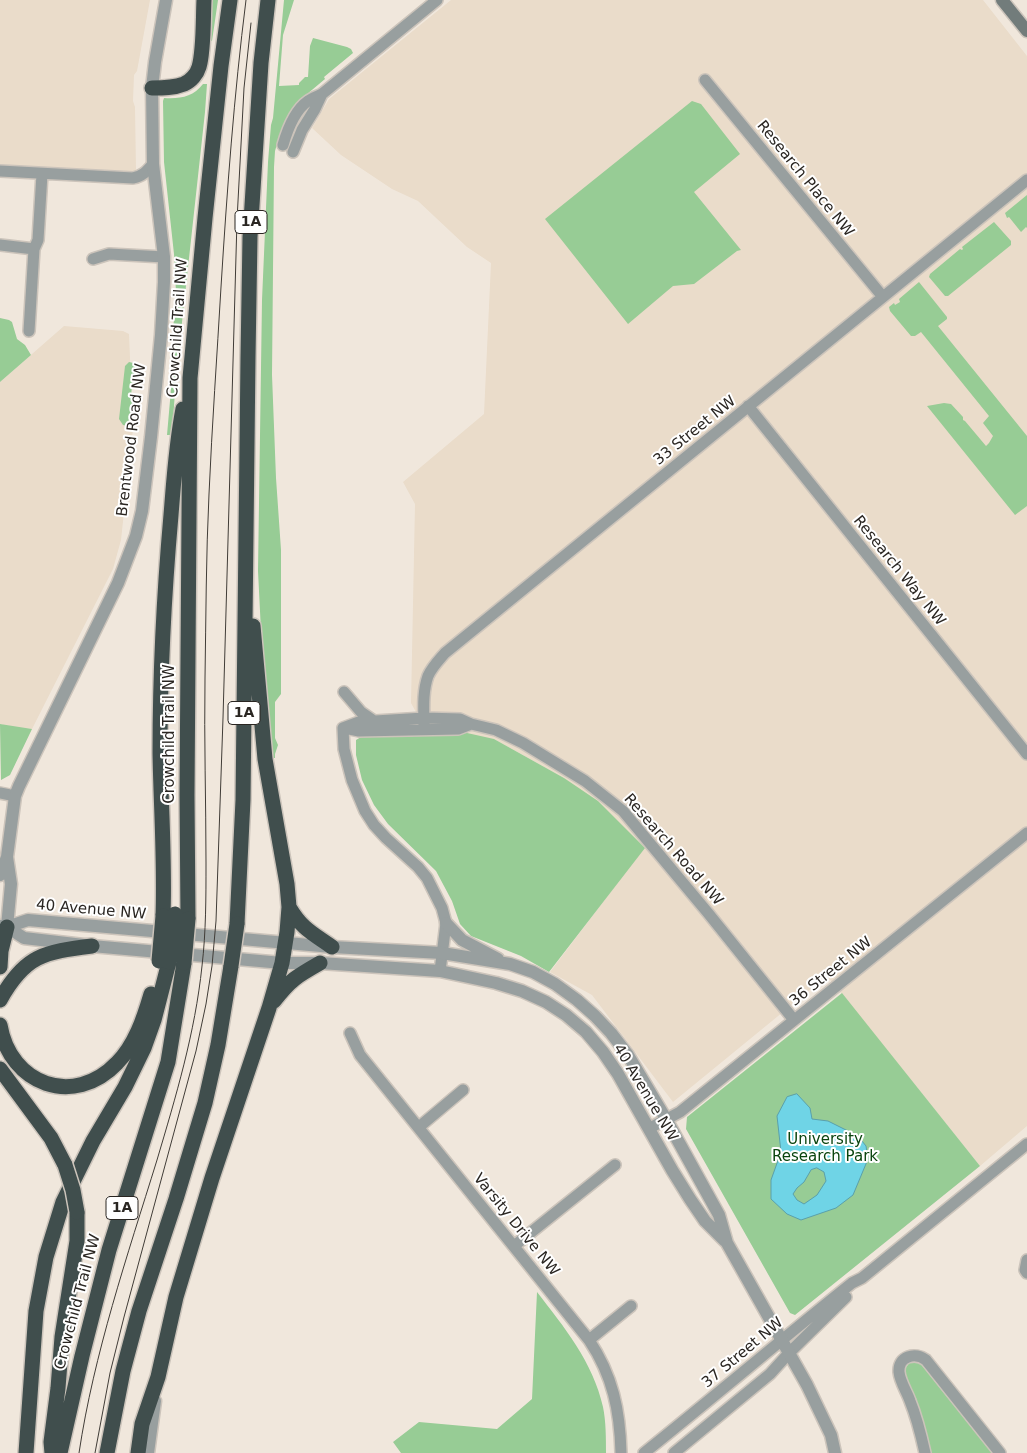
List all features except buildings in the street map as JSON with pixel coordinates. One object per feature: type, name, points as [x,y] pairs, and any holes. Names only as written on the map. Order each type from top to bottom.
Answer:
[{"type":"highway","points":[[152,88],[184,84],[194,77],[199,68],[201,54],[204,0]]},
{"type":"highway","name":"Crowchild Trail NW","points":[[60,1453],[109,1250],[168,1062],[170,962],[176,917],[188,874],[190,378],[221,66],[230,0]]},
{"type":"highway","name":"1A","points":[[108,1453],[123,1371],[139,1311],[176,1199],[204,1103],[218,1045],[237,924],[243,800],[250,237],[261,63],[268,0]]},
{"type":"highway","points":[[26,1453],[36,1311],[46,1257],[63,1202],[93,1141],[125,1087],[144,1048],[159,1004],[170,962],[176,917],[164,887],[160,752],[162,638],[178,432],[190,378]]},
{"type":"highway","points":[[138,1453],[142,1424],[158,1377],[179,1288],[212,1178],[269,1008],[286,942],[289,907],[287,884],[264,759],[253,617],[245,597]]},
{"type":"highway","points":[[289,907],[296,920],[303,927],[332,947]]},
{"type":"highway","points":[[0,967],[4,926]]},
{"type":"highway","points":[[0,1000],[15,976],[29,963],[53,952],[92,946]]},
{"type":"highway","points":[[0,1025],[4,1042],[10,1054],[19,1066],[30,1075],[48,1084],[60,1086],[74,1086],[87,1083],[104,1075],[130,1047],[146,1012],[154,984],[170,962]]},
{"type":"highway","points":[[269,1008],[290,981],[320,964]]},
{"type":"highway","points":[[0,1069],[51,1138],[65,1165],[73,1190],[77,1212],[77,1241],[62,1337],[51,1442],[52,1453]]},
{"type":"main road","points":[[1002,0],[1027,31]]},
{"type":"street","name":"Brentwood Road NW","points":[[0,875],[7,858],[15,796],[118,583],[136,536],[142,512],[162,326],[164,257],[153,164],[152,88],[166,0]]},
{"type":"street","points":[[288,149],[315,109],[322,94],[437,0]]},
{"type":"street","name":"Research Place NW","points":[[705,80],[882,297]]},
{"type":"street","points":[[0,171],[133,178],[145,174],[153,164]]},
{"type":"street","points":[[29,331],[34,249],[38,240],[42,174]]},
{"type":"street","name":"33 Street NW","points":[[424,724],[424,697],[428,676],[445,653],[1027,180]]},
{"type":"street","points":[[0,245],[34,249]]},
{"type":"street","points":[[93,259],[109,254],[164,257]]},
{"type":"street","name":"Research Way NW","points":[[748,406],[1027,754]]},
{"type":"street","points":[[344,692],[360,712],[374,721]]},
{"type":"street","name":"Research Road NW","points":[[343,728],[359,731],[460,719],[471,724],[496,730],[523,743],[585,781],[623,811],[708,912],[794,1020]]},
{"type":"street","name":"Research Road NW","points":[[343,728],[357,722],[374,721],[424,724]]},
{"type":"street","points":[[343,728],[344,749],[352,780],[374,825],[427,878],[436,893],[446,923],[462,940],[510,964]]},
{"type":"street","points":[[0,793],[15,796]]},
{"type":"street","name":"36 Street NW","points":[[650,1128],[680,1112],[1027,833]]},
{"type":"street","name":"Brentwood Road NW","points":[[4,926],[11,884],[7,858]]},
{"type":"street","name":"40 Avenue NW","points":[[4,926],[28,920],[332,947],[442,953],[510,964],[533,972],[555,984],[595,1016],[628,1055],[719,1215],[727,1242],[789,1352],[820,1412],[831,1435],[835,1453]]},
{"type":"street","points":[[440,971],[446,923]]},
{"type":"street","name":"40 Avenue NW","points":[[4,926],[24,938],[92,946],[282,963],[440,971],[496,982],[522,991],[546,1002],[566,1015],[586,1032],[603,1052],[650,1128],[690,1199],[705,1221],[727,1242]]},
{"type":"street","name":"Varsity Drive NW","points":[[350,1032],[360,1055],[589,1340],[605,1367],[614,1392],[621,1434],[621,1453]]},
{"type":"street","points":[[419,1127],[463,1090]]},
{"type":"street","name":"37 Street NW","points":[[644,1453],[781,1340],[852,1283],[862,1278],[1027,1144]]},
{"type":"street","points":[[514,1246],[615,1165]]},
{"type":"street","points":[[1027,1260],[1025,1270],[1027,1273]]},
{"type":"street","name":"37 Street NW","points":[[674,1453],[770,1374],[789,1352],[854,1289],[862,1278]]},
{"type":"street","points":[[589,1340],[632,1306]]},
{"type":"street","points":[[925,1453],[918,1425],[900,1375],[901,1363],[913,1355],[926,1360],[1000,1453]]},
{"type":"street","points":[[148,1453],[158,1377]]},
{"type":"shaded area","points":[[0,0],[150,0],[137,71],[134,75],[135,176],[0,167]]},
{"type":"shaded area","points":[[451,0],[983,0],[1027,56],[1027,1126],[980,1166],[827,976],[673,1102],[592,995],[550,972],[641,852],[564,778],[494,739],[428,734],[411,703],[415,504],[403,482],[484,414],[491,263],[467,247],[418,201],[392,189],[341,155],[312,128],[329,99]]},
{"type":"shaded area","points":[[64,326],[123,331],[129,334],[133,429],[121,540],[113,569],[32,729],[10,727],[0,724],[0,382]]},
{"type":"green space","points":[[210,0],[218,0],[212,41],[208,40]]},
{"type":"green space","points":[[284,0],[294,0],[283,35],[279,86],[299,85],[305,77],[308,77],[310,46],[313,38],[347,47],[353,53],[300,100],[285,121],[275,151],[272,375],[281,550],[281,694],[275,702],[275,738],[278,745],[275,758],[272,758],[258,571],[262,300],[268,162]]},
{"type":"green space","points":[[203,84],[207,84],[205,112],[176,377],[172,435],[167,435],[176,332],[173,331],[176,292],[174,254],[164,162],[163,101],[164,98],[181,97],[195,92]]},
{"type":"green space","points":[[692,101],[701,104],[740,154],[694,192],[741,250],[737,251],[694,284],[673,286],[628,324],[545,219]]},
{"type":"green space","points":[[1027,195],[1027,228],[1021,232],[1009,217],[1007,218],[1005,213]]},
{"type":"green space","points":[[994,222],[1011,241],[1011,245],[948,296],[945,296],[929,277],[930,274],[960,249],[962,250],[962,247]]},
{"type":"green space","points":[[919,282],[947,317],[938,326],[1027,436],[1027,506],[1015,515],[927,406],[944,403],[951,404],[986,446],[993,436],[983,423],[989,416],[921,332],[911,336],[890,311],[889,307],[894,303],[895,305],[900,302],[899,299]]},
{"type":"green space","points":[[0,318],[12,322],[17,339],[25,345],[31,355],[0,382]]},
{"type":"green space","points":[[129,362],[138,364],[136,384],[132,384],[131,397],[135,398],[132,427],[123,425],[119,419],[125,366]]},
{"type":"green space","points":[[0,724],[32,729],[10,775],[1,780]]},
{"type":"green space","points":[[467,733],[494,739],[564,778],[598,801],[645,848],[549,972],[521,956],[471,936],[460,924],[452,901],[436,871],[388,824],[374,805],[362,780],[356,755],[356,740],[361,735]]},
{"type":"green space","name":"University Research Park","points":[[842,993],[980,1166],[795,1315],[790,1313],[686,1129],[687,1117]]},
{"type":"green space","points":[[537,1292],[576,1346],[592,1375],[604,1412],[606,1453],[401,1453],[393,1442],[419,1422],[497,1429],[532,1399]]},
{"type":"green space","points":[[909,1363],[920,1363],[992,1453],[931,1453],[922,1416],[905,1374],[905,1369]]},
{"type":"water","points":[[797,1094],[810,1108],[812,1119],[828,1121],[858,1136],[866,1146],[868,1159],[853,1195],[836,1208],[801,1220],[787,1214],[771,1199],[771,1180],[781,1152],[777,1116],[787,1097]],"holes":[[[817,1168],[824,1172],[826,1181],[817,1195],[804,1204],[797,1200],[793,1194],[804,1182],[811,1170]]]},
{"type":"tram line","points":[[79,1453],[85,1416],[102,1342],[178,1088],[195,1016],[202,966],[206,902],[205,701],[209,494],[228,179],[246,0]]},
{"type":"tram line","points":[[95,1453],[110,1373],[124,1317],[196,1051],[212,966],[216,921],[223,718],[237,220],[244,88],[251,23]]}]
